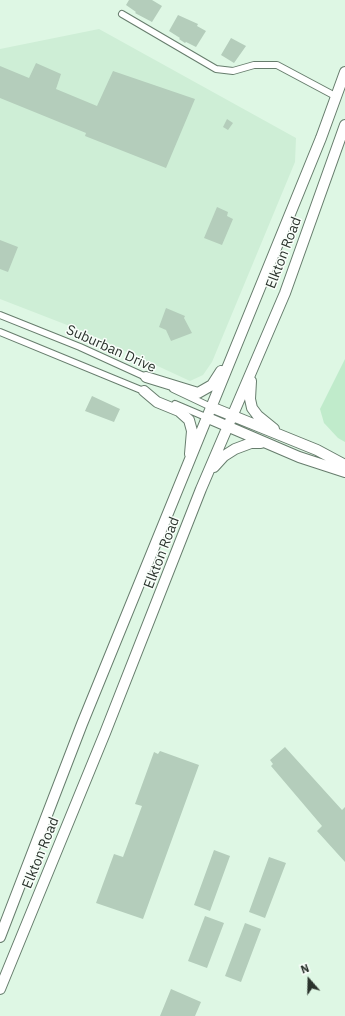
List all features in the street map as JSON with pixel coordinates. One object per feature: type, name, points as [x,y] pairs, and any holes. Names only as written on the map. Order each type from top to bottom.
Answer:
[{"type":"main road","name":"Elkton Road","points":[[0,937],[82,724],[208,418],[211,407],[337,97],[345,72]]},
{"type":"main road","name":"Elkton Road","points":[[0,989],[105,733],[227,427],[285,293],[345,125]]},
{"type":"main road","points":[[146,377],[198,393],[207,389],[218,377],[239,325],[249,314]]},
{"type":"main road","points":[[252,372],[250,399],[254,412],[263,421],[294,441]]},
{"type":"main road","points":[[144,391],[157,402],[179,411],[189,420],[192,431],[189,463]]},
{"type":"main road","points":[[211,407],[317,450],[345,465]]},
{"type":"main road","points":[[208,418],[299,457],[345,472]]},
{"type":"main road","points":[[208,474],[224,456],[235,449],[251,443],[267,444]]},
{"type":"street","points":[[122,14],[216,69],[232,70],[254,65],[277,65],[337,97]]},
{"type":"street","name":"Suburban Drive","points":[[0,315],[80,347],[211,407]]},
{"type":"street","name":"Suburban Drive","points":[[0,332],[208,418]]},
{"type":"shaded area","points":[[99,29],[296,138],[295,162],[212,362],[203,375],[190,381],[80,330],[0,299],[0,49]]},
{"type":"shaded area","points":[[345,359],[345,442],[338,438],[324,423],[320,409]]},
{"type":"building","points":[[129,0],[152,0],[162,6],[152,22],[135,13],[136,12],[126,5]]},
{"type":"building","points":[[178,15],[198,24],[197,26],[206,31],[196,47],[186,42],[185,43],[169,31]]},
{"type":"building","points":[[231,38],[246,46],[234,63],[221,55]]},
{"type":"building","points":[[36,63],[61,74],[56,89],[97,106],[113,71],[195,99],[166,168],[85,136],[86,133],[0,98],[0,66],[29,78]]},
{"type":"building","points":[[227,119],[233,123],[228,130],[223,127]]},
{"type":"building","points":[[217,207],[228,212],[227,216],[233,219],[222,245],[204,238]]},
{"type":"building","points":[[0,240],[18,247],[8,272],[0,269]]},
{"type":"building","points":[[166,308],[185,316],[184,318],[192,333],[171,341],[166,330],[159,327]]},
{"type":"building","points":[[92,396],[120,409],[114,422],[85,411]]},
{"type":"building","points":[[285,747],[342,810],[345,807],[345,862],[317,831],[322,826],[271,766],[273,764],[270,760]]},
{"type":"building","points":[[160,751],[199,765],[143,919],[96,903],[114,854],[123,857],[142,806],[135,804],[154,752],[158,754]]},
{"type":"building","points":[[214,850],[230,856],[210,911],[194,905]]},
{"type":"building","points":[[269,857],[286,863],[265,918],[249,912]]},
{"type":"building","points":[[205,916],[224,923],[207,968],[188,961]]},
{"type":"building","points":[[245,923],[261,929],[241,982],[225,976]]},
{"type":"building","points":[[171,989],[201,1002],[195,1016],[160,1016]]}]
